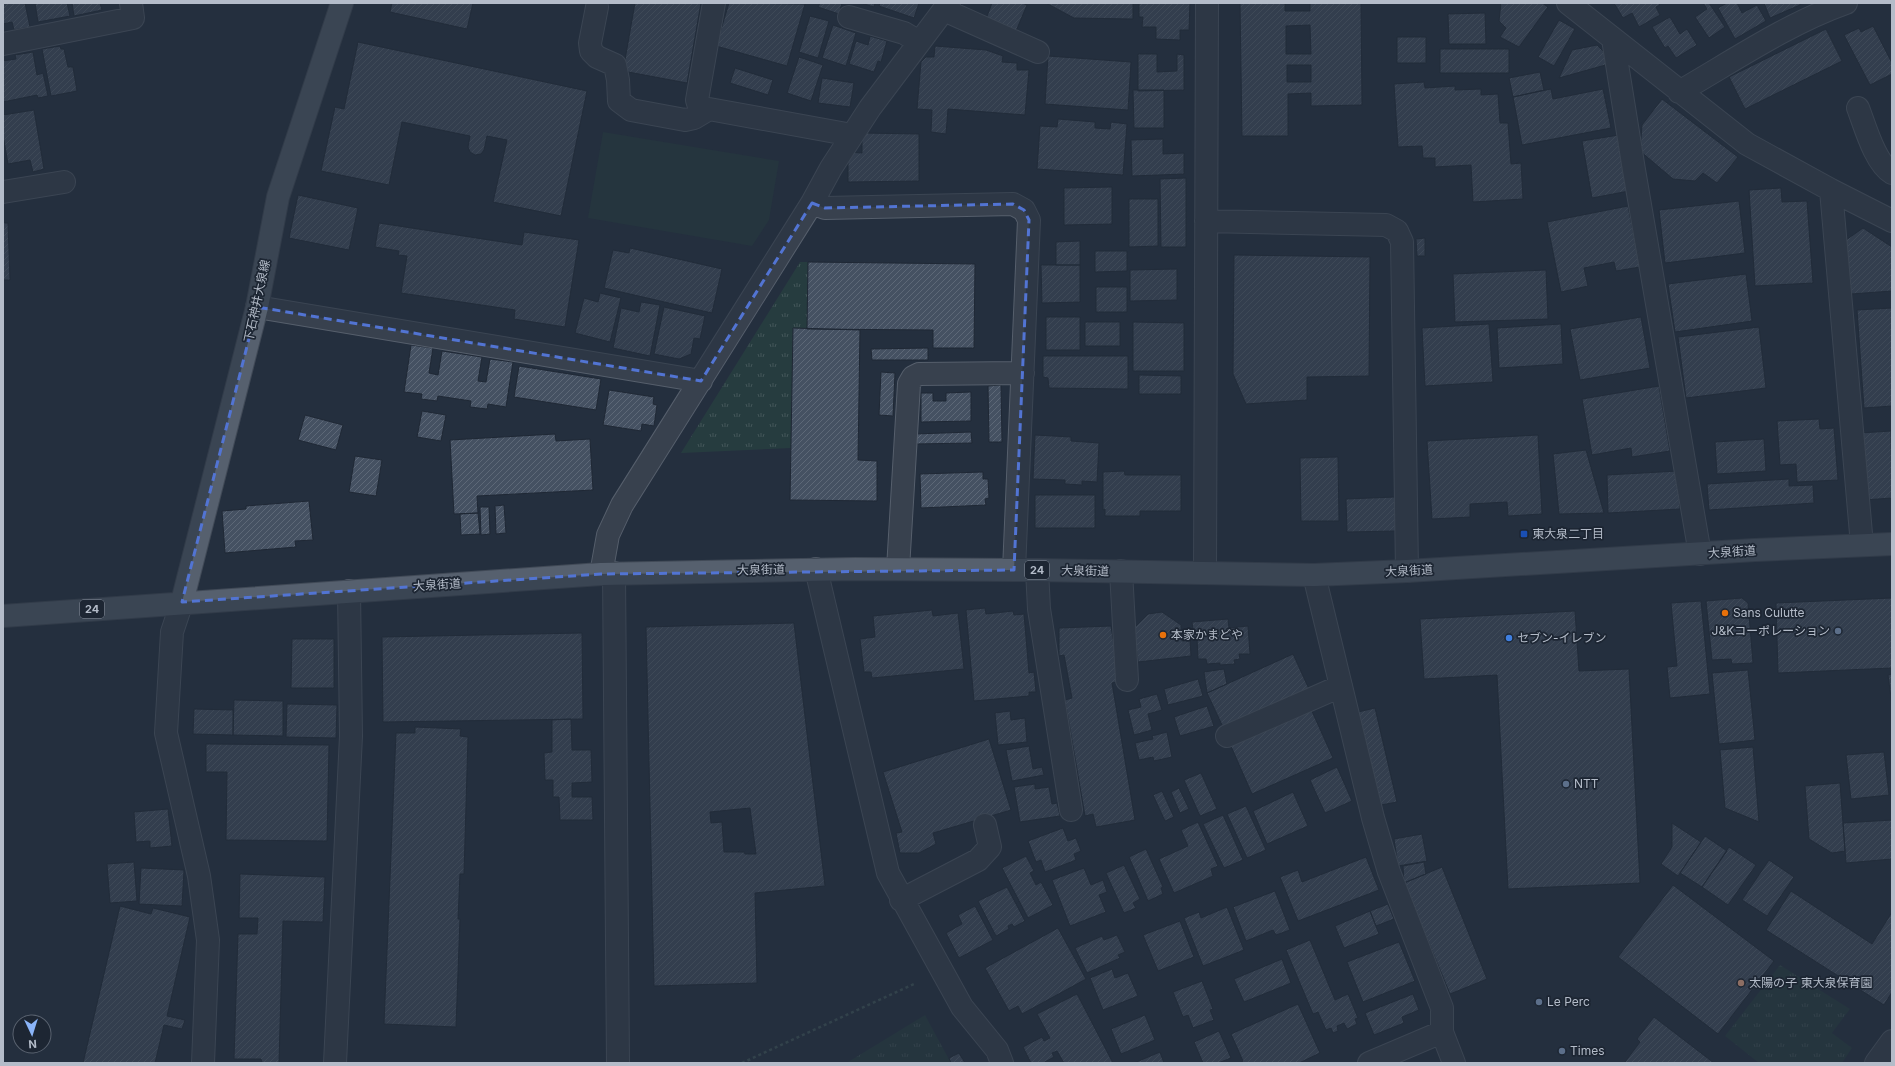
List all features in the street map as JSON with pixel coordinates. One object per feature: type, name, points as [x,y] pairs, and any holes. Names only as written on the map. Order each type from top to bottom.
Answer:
[{"type":"main road","name":"下石神井大泉線","points":[[182,602],[257,307],[278,197],[342,3]]},
{"type":"main road","name":"大泉街道","points":[[182,602],[607,574],[816,569],[898,569],[1121,571],[1314,575],[1892,544]]},
{"type":"main road","name":"24","points":[[3,616],[182,602]]},
{"type":"street","points":[[3,44],[133,18],[131,3]]},
{"type":"street","points":[[701,113],[697,100],[714,3]]},
{"type":"street","points":[[1205,573],[1207,3]]},
{"type":"street","points":[[1568,3],[1679,92],[1747,144],[1831,190],[1892,221]]},
{"type":"street","points":[[1679,92],[1825,10],[1846,3]]},
{"type":"street","points":[[618,1063],[607,574],[608,535],[622,505],[812,203],[831,168],[852,135],[870,108],[947,6],[1038,52]]},
{"type":"street","points":[[597,8],[590,43],[591,51],[597,57],[615,65],[618,80],[619,101],[632,110],[685,120],[694,118],[709,109],[852,135]]},
{"type":"street","points":[[849,17],[904,32],[919,42]]},
{"type":"street","points":[[1613,39],[1635,178],[1700,554]]},
{"type":"street","points":[[1858,108],[1876,154],[1888,171],[1892,173]]},
{"type":"street","points":[[3,192],[64,182]]},
{"type":"street","points":[[1831,190],[1862,545]]},
{"type":"street","points":[[812,203],[825,208],[1013,204],[1024,210],[1029,220],[1014,570]]},
{"type":"street","points":[[1206,221],[1386,225],[1397,231],[1402,242],[1407,571]]},
{"type":"street","points":[[257,307],[701,381]]},
{"type":"street","points":[[898,569],[909,384],[913,377],[919,374],[1022,374]]},
{"type":"street","points":[[816,569],[883,858],[891,881],[962,1007],[997,1050],[1002,1063]]},
{"type":"street","points":[[1037,570],[1039,609],[1071,810]]},
{"type":"street","points":[[1121,571],[1127,680]]},
{"type":"street","points":[[1314,575],[1373,818],[1389,872],[1442,1008],[1442,1032],[1454,1063]]},
{"type":"street","points":[[335,1063],[351,736],[349,591]]},
{"type":"street","points":[[182,602],[172,632],[166,733],[199,876],[208,940],[203,1063]]},
{"type":"street","points":[[1227,736],[1341,686]]},
{"type":"street","points":[[901,900],[978,860],[990,847],[985,826]]},
{"type":"street","points":[[1369,1063],[1442,1032]]},
{"type":"street","points":[[1876,1063],[1892,1041]]},
{"type":"path","points":[[742,1063],[942,971]]},
{"type":"highlighted area","points":[[812,203],[825,208],[1013,204],[1024,210],[1029,220],[1014,570],[601,574],[182,602],[257,307],[701,381]]},
{"type":"green space","points":[[603,132],[779,161],[769,220],[752,246],[588,218]]},
{"type":"green space","points":[[800,262],[808,262],[807,329],[793,329],[791,448],[681,453]]},
{"type":"green space","points":[[1780,965],[1850,1009],[1832,1033],[1852,1048],[1842,1063],[1759,1063],[1725,1036]]},
{"type":"green space","points":[[925,1015],[951,1063],[846,1063],[848,1062]]},
{"type":"building","points":[[3,3],[25,3],[30,27],[14,30],[12,22],[3,24]]},
{"type":"building","points":[[35,3],[67,3],[70,16],[38,22]]},
{"type":"building","points":[[72,3],[100,3],[102,10],[74,16]]},
{"type":"building","points":[[392,3],[473,3],[467,29],[390,12]]},
{"type":"building","points":[[635,3],[701,3],[687,83],[623,71]]},
{"type":"building","points":[[729,3],[805,4],[787,66],[716,46]]},
{"type":"building","points":[[820,3],[842,3],[839,14],[818,7]]},
{"type":"building","points":[[861,3],[875,3],[874,7]]},
{"type":"building","points":[[880,3],[919,3],[914,18],[879,6]]},
{"type":"building","points":[[992,3],[1022,3],[1027,5],[1016,31],[986,19]]},
{"type":"building","points":[[1046,3],[1133,3],[1133,19],[1074,18]]},
{"type":"building","points":[[1139,3],[1190,3],[1189,30],[1180,30],[1180,40],[1156,39],[1156,27],[1142,27],[1143,17],[1139,17]]},
{"type":"building","points":[[1240,3],[1285,3],[1285,11],[1310,11],[1310,3],[1361,3],[1362,105],[1311,106],[1311,93],[1288,94],[1288,136],[1242,136]],"holes":[[[1310,25],[1311,54],[1286,54],[1286,26]],[[1287,65],[1311,65],[1311,82],[1287,82]]]},
{"type":"building","points":[[1501,3],[1542,3],[1548,7],[1519,47],[1500,37],[1506,28],[1499,21]]},
{"type":"building","points":[[1614,3],[1658,3],[1660,5],[1656,7],[1660,15],[1639,27],[1632,13],[1623,18]]},
{"type":"building","points":[[1703,3],[1709,3],[1725,27],[1709,38],[1695,17],[1707,9]]},
{"type":"building","points":[[1727,3],[1737,3],[1742,13],[1757,5],[1766,21],[1735,39],[1718,8]]},
{"type":"building","points":[[1764,3],[1800,3],[1800,5],[1770,18]]},
{"type":"building","points":[[1485,13],[1486,44],[1449,44],[1448,14]]},
{"type":"building","points":[[810,16],[829,21],[818,58],[799,52]]},
{"type":"building","points":[[1670,17],[1680,34],[1687,29],[1697,45],[1676,58],[1668,46],[1665,48],[1652,27]]},
{"type":"building","points":[[1559,20],[1575,29],[1554,66],[1538,57]]},
{"type":"building","points":[[833,25],[856,33],[846,66],[822,58]]},
{"type":"building","points":[[1873,26],[1892,63],[1892,74],[1870,85],[1844,35],[1859,28],[1861,32]]},
{"type":"building","points":[[1826,29],[1842,61],[1745,109],[1729,77]]},
{"type":"building","points":[[870,36],[887,41],[881,62],[878,61],[874,72],[849,64],[856,41],[868,45]]},
{"type":"building","points":[[1397,37],[1426,37],[1426,63],[1397,63]]},
{"type":"building","points":[[358,42],[587,91],[561,216],[493,202],[507,140],[487,136],[484,150],[481,154],[475,155],[470,152],[468,147],[470,136],[402,122],[389,185],[321,171],[335,107],[344,109]]},
{"type":"building","points":[[1597,45],[1608,56],[1609,64],[1559,78],[1572,50]]},
{"type":"building","points":[[60,46],[61,49],[64,49],[68,67],[73,67],[77,91],[51,96],[42,49]]},
{"type":"building","points":[[935,46],[986,50],[1003,56],[1002,62],[1017,63],[1017,70],[1029,70],[1025,115],[948,109],[946,134],[931,132],[932,110],[917,109],[921,62],[926,57],[934,57]]},
{"type":"building","points":[[1440,49],[1509,49],[1509,73],[1440,73]]},
{"type":"building","points":[[33,52],[37,75],[43,73],[48,96],[38,98],[37,95],[3,102],[3,61],[16,59],[15,55]]},
{"type":"building","points":[[1138,54],[1157,54],[1157,72],[1177,71],[1177,54],[1184,55],[1184,90],[1138,91]]},
{"type":"building","points":[[1048,56],[1131,62],[1128,110],[1045,104]]},
{"type":"building","points":[[799,57],[823,65],[811,101],[787,93]]},
{"type":"building","points":[[735,68],[773,80],[768,95],[730,83]]},
{"type":"building","points":[[1540,72],[1544,90],[1513,97],[1509,78]]},
{"type":"building","points":[[822,78],[854,83],[850,107],[818,103]]},
{"type":"building","points":[[1424,82],[1425,88],[1455,86],[1455,90],[1481,89],[1481,95],[1498,94],[1500,123],[1508,123],[1511,164],[1521,163],[1523,199],[1473,202],[1471,165],[1435,167],[1435,158],[1423,158],[1422,146],[1398,147],[1394,84]]},
{"type":"building","points":[[1551,89],[1553,99],[1603,89],[1611,128],[1522,145],[1513,97]]},
{"type":"building","points":[[1133,90],[1164,90],[1164,128],[1134,128]]},
{"type":"building","points":[[1662,99],[1738,157],[1717,183],[1703,173],[1695,181],[1673,179],[1640,151],[1642,125]]},
{"type":"building","points":[[34,110],[44,169],[33,172],[30,160],[8,164],[3,135],[3,115]]},
{"type":"building","points":[[1058,119],[1095,122],[1095,128],[1110,129],[1111,122],[1127,124],[1123,175],[1037,169],[1040,126],[1057,127]]},
{"type":"building","points":[[862,133],[919,134],[919,181],[848,182],[848,152],[862,153]]},
{"type":"building","points":[[1619,135],[1629,191],[1592,198],[1582,141]]},
{"type":"building","points":[[1163,139],[1163,154],[1184,153],[1184,174],[1132,176],[1131,140]]},
{"type":"building","points":[[1186,178],[1186,247],[1161,247],[1160,179]]},
{"type":"building","points":[[1112,187],[1112,224],[1064,225],[1064,188]]},
{"type":"building","points":[[1781,188],[1782,202],[1807,201],[1813,283],[1755,286],[1749,190]]},
{"type":"building","points":[[298,195],[358,208],[349,250],[289,238]]},
{"type":"building","points":[[1129,199],[1158,199],[1158,246],[1129,247]]},
{"type":"building","points":[[1739,201],[1745,253],[1665,263],[1659,210]]},
{"type":"building","points":[[1628,206],[1640,267],[1616,271],[1614,262],[1584,268],[1588,286],[1561,292],[1547,222]]},
{"type":"building","points":[[3,223],[8,223],[10,280],[3,280]]},
{"type":"building","points":[[379,223],[522,245],[524,232],[579,240],[565,327],[514,319],[515,310],[401,293],[407,256],[398,255],[399,251],[375,247]]},
{"type":"building","points":[[1863,228],[1892,247],[1892,291],[1851,294],[1846,240]]},
{"type":"building","points":[[1425,238],[1425,256],[1417,256],[1416,239]]},
{"type":"building","points":[[1080,241],[1080,265],[1056,265],[1056,242]]},
{"type":"building","points":[[630,248],[722,269],[712,313],[604,288],[613,250],[629,253]]},
{"type":"building","points":[[1095,251],[1127,251],[1127,271],[1095,272]]},
{"type":"building","points":[[1234,255],[1370,257],[1369,376],[1307,377],[1307,400],[1246,404],[1233,374]]},
{"type":"building","points":[[808,262],[975,264],[974,348],[933,348],[933,330],[807,329]]},
{"type":"building","points":[[1041,265],[1080,265],[1080,302],[1042,303]]},
{"type":"building","points":[[1177,269],[1177,300],[1130,301],[1130,270]]},
{"type":"building","points":[[1546,270],[1548,319],[1455,322],[1453,274]]},
{"type":"building","points":[[1746,274],[1752,321],[1675,332],[1668,284]]},
{"type":"building","points":[[1096,287],[1127,287],[1127,312],[1096,312]]},
{"type":"building","points":[[600,293],[621,298],[610,342],[575,333],[584,298],[598,302]]},
{"type":"building","points":[[641,302],[660,305],[650,356],[613,348],[621,308],[639,312]]},
{"type":"building","points":[[664,307],[705,316],[700,339],[694,338],[691,354],[679,359],[654,354]]},
{"type":"building","points":[[1892,308],[1892,406],[1864,408],[1857,310]]},
{"type":"building","points":[[1046,317],[1080,317],[1080,350],[1046,350]]},
{"type":"building","points":[[1641,317],[1650,368],[1580,380],[1570,329]]},
{"type":"building","points":[[1085,322],[1120,322],[1120,346],[1085,346]]},
{"type":"building","points":[[1133,322],[1184,323],[1184,371],[1133,371]]},
{"type":"building","points":[[1489,324],[1493,382],[1425,386],[1422,328]]},
{"type":"building","points":[[1561,324],[1563,364],[1499,368],[1497,328]]},
{"type":"building","points":[[1759,327],[1766,388],[1686,398],[1678,337]]},
{"type":"building","points":[[793,328],[860,330],[858,460],[877,461],[877,501],[790,500]]},
{"type":"building","points":[[411,345],[433,348],[429,373],[438,375],[442,351],[482,357],[478,381],[486,382],[490,359],[513,362],[506,407],[488,404],[487,409],[470,407],[471,401],[438,396],[437,401],[421,399],[422,394],[404,392]]},
{"type":"building","points":[[928,348],[928,360],[872,360],[871,349]]},
{"type":"building","points":[[1043,356],[1128,356],[1128,389],[1049,388],[1048,378],[1043,377]]},
{"type":"building","points":[[519,366],[601,379],[596,410],[514,397]]},
{"type":"building","points":[[881,372],[895,373],[893,416],[879,415]]},
{"type":"building","points":[[1139,375],[1181,376],[1181,394],[1139,394]]},
{"type":"building","points":[[1001,385],[1002,442],[989,442],[988,386]]},
{"type":"building","points":[[1659,386],[1670,451],[1632,457],[1631,448],[1592,455],[1582,399]]},
{"type":"building","points":[[609,390],[654,397],[653,404],[657,405],[654,426],[642,424],[641,431],[603,425]]},
{"type":"building","points":[[971,392],[971,421],[921,422],[921,393],[933,393],[933,401],[946,401],[946,393]]},
{"type":"building","points":[[422,411],[446,415],[441,441],[417,437]]},
{"type":"building","points":[[305,415],[343,425],[336,450],[298,440]]},
{"type":"building","points":[[1819,419],[1820,429],[1834,428],[1838,480],[1797,482],[1796,464],[1780,465],[1777,421]]},
{"type":"building","points":[[1891,431],[1892,498],[1864,500],[1860,433]]},
{"type":"building","points":[[971,432],[972,443],[915,444],[915,434]]},
{"type":"building","points":[[555,434],[556,441],[590,439],[593,490],[477,496],[478,513],[454,514],[450,440]]},
{"type":"building","points":[[1035,435],[1071,437],[1071,441],[1099,443],[1097,482],[1082,481],[1082,485],[1065,484],[1065,480],[1033,479]]},
{"type":"building","points":[[1538,435],[1542,514],[1508,516],[1507,502],[1470,504],[1470,517],[1432,519],[1427,441]]},
{"type":"building","points":[[1764,439],[1766,471],[1717,474],[1715,442]]},
{"type":"building","points":[[1586,450],[1604,513],[1559,514],[1553,454]]},
{"type":"building","points":[[355,456],[382,460],[376,496],[349,492]]},
{"type":"building","points":[[1338,457],[1339,521],[1301,521],[1300,458]]},
{"type":"building","points":[[1124,471],[1125,475],[1181,475],[1181,511],[1140,511],[1140,516],[1105,516],[1105,509],[1103,510],[1103,472]]},
{"type":"building","points":[[1678,471],[1680,509],[1608,513],[1607,475]]},
{"type":"building","points":[[983,472],[983,479],[988,479],[989,498],[985,499],[986,505],[921,508],[920,474]]},
{"type":"building","points":[[1789,479],[1789,486],[1813,485],[1814,503],[1709,510],[1707,484]]},
{"type":"building","points":[[1035,495],[1095,495],[1095,528],[1035,528]]},
{"type":"building","points":[[1395,497],[1396,531],[1347,532],[1346,499]]},
{"type":"building","points":[[309,501],[313,540],[295,541],[296,547],[225,553],[222,511],[246,509],[246,506]]},
{"type":"building","points":[[504,505],[506,533],[496,534],[495,506]]},
{"type":"building","points":[[480,507],[489,507],[490,534],[481,535]]},
{"type":"building","points":[[478,513],[480,534],[461,535],[460,514]]},
{"type":"building","points":[[1742,598],[1748,603],[1753,663],[1732,664],[1731,659],[1712,660],[1706,601]]},
{"type":"building","points":[[1892,598],[1892,668],[1778,673],[1776,603]]},
{"type":"building","points":[[1701,601],[1710,694],[1670,698],[1667,667],[1677,666],[1671,603]]},
{"type":"building","points":[[985,608],[986,614],[1013,611],[1014,615],[1024,614],[1029,673],[1034,672],[1036,692],[1029,692],[1029,696],[974,701],[966,610]]},
{"type":"building","points":[[932,610],[933,616],[958,613],[964,669],[872,678],[871,672],[864,672],[860,639],[875,637],[873,616]]},
{"type":"building","points":[[1575,611],[1579,671],[1629,669],[1640,883],[1508,889],[1497,675],[1424,679],[1420,619]]},
{"type":"building","points":[[1162,612],[1181,625],[1182,641],[1190,640],[1191,656],[1138,662],[1134,628],[1148,614]]},
{"type":"building","points":[[1228,619],[1229,628],[1248,626],[1250,654],[1239,654],[1240,659],[1234,660],[1235,664],[1207,664],[1206,659],[1198,659],[1197,638],[1194,638],[1192,622]]},
{"type":"building","points":[[794,623],[825,886],[755,893],[757,983],[654,986],[646,627]],"holes":[[[750,808],[756,854],[745,854],[744,852],[724,852],[722,822],[711,823],[710,812]]]},
{"type":"building","points":[[1111,626],[1120,681],[1112,683],[1135,820],[1096,827],[1093,814],[1085,816],[1065,700],[1072,698],[1064,655],[1059,656],[1059,628]]},
{"type":"building","points":[[582,633],[583,719],[383,722],[382,637]]},
{"type":"building","points":[[292,639],[334,639],[334,688],[291,688]]},
{"type":"building","points":[[1293,654],[1309,689],[1223,727],[1207,693]]},
{"type":"building","points":[[1224,669],[1227,684],[1207,693],[1204,672]]},
{"type":"building","points":[[1748,670],[1755,740],[1719,744],[1712,673]]},
{"type":"building","points":[[1892,674],[1892,705],[1888,675]]},
{"type":"building","points":[[1198,679],[1203,696],[1168,705],[1164,689]]},
{"type":"building","points":[[1157,694],[1162,710],[1148,714],[1152,730],[1134,735],[1128,710],[1141,707],[1139,699]]},
{"type":"building","points":[[234,700],[283,701],[283,736],[233,735]]},
{"type":"building","points":[[287,704],[337,705],[336,738],[286,737]]},
{"type":"building","points":[[1207,706],[1214,726],[1180,736],[1174,717]]},
{"type":"building","points":[[1375,708],[1397,802],[1381,805],[1358,712]]},
{"type":"building","points":[[194,709],[233,710],[233,735],[193,734]]},
{"type":"building","points":[[1311,709],[1333,758],[1252,794],[1230,744]]},
{"type":"building","points":[[1010,711],[1011,720],[1025,718],[1027,742],[998,745],[995,713]]},
{"type":"building","points":[[571,719],[572,750],[591,750],[592,782],[572,783],[572,797],[592,797],[593,820],[560,820],[559,797],[553,797],[553,780],[545,780],[544,753],[552,752],[552,720]]},
{"type":"building","points":[[415,727],[461,729],[460,736],[468,737],[464,874],[460,874],[458,919],[460,919],[456,1027],[384,1024],[396,733],[415,733]]},
{"type":"building","points":[[1167,732],[1172,757],[1154,761],[1153,757],[1139,760],[1135,743],[1153,739],[1152,736]]},
{"type":"building","points":[[989,739],[1011,810],[933,833],[936,844],[919,853],[900,853],[896,833],[902,832],[883,772]]},
{"type":"building","points":[[206,744],[329,745],[327,841],[226,840],[227,772],[206,772]]},
{"type":"building","points":[[1029,746],[1033,769],[1042,767],[1044,775],[1012,781],[1006,750]]},
{"type":"building","points":[[1753,747],[1759,822],[1725,808],[1720,750]]},
{"type":"building","points":[[1884,752],[1889,795],[1851,799],[1846,755]]},
{"type":"building","points":[[1337,767],[1352,801],[1325,813],[1310,780]]},
{"type":"building","points":[[1201,773],[1217,809],[1200,816],[1184,780]]},
{"type":"building","points":[[1840,783],[1845,851],[1832,853],[1809,839],[1805,786]]},
{"type":"building","points":[[1035,784],[1035,789],[1049,787],[1052,804],[1057,803],[1060,816],[1020,822],[1014,787]]},
{"type":"building","points":[[1179,788],[1189,809],[1180,813],[1171,792]]},
{"type":"building","points":[[1162,791],[1174,817],[1165,821],[1153,795]]},
{"type":"building","points":[[1293,792],[1308,826],[1267,844],[1253,811]]},
{"type":"building","points":[[1246,806],[1266,850],[1247,858],[1227,814]]},
{"type":"building","points":[[168,809],[172,846],[150,848],[150,841],[136,842],[134,812]]},
{"type":"building","points":[[1223,815],[1243,860],[1224,868],[1203,824]]},
{"type":"building","points":[[1892,820],[1892,859],[1846,863],[1843,823]]},
{"type":"building","points":[[1198,822],[1218,866],[1211,869],[1213,876],[1174,893],[1159,859],[1188,846],[1181,830]]},
{"type":"building","points":[[1672,823],[1701,842],[1678,876],[1661,864],[1672,847]]},
{"type":"building","points":[[1063,828],[1068,841],[1076,838],[1081,851],[1074,854],[1076,860],[1045,872],[1041,860],[1036,862],[1028,841]]},
{"type":"building","points":[[1422,834],[1427,861],[1398,866],[1394,839]]},
{"type":"building","points":[[1705,836],[1727,851],[1702,887],[1680,873]]},
{"type":"building","points":[[1729,847],[1756,865],[1728,905],[1702,887]]},
{"type":"building","points":[[1146,849],[1163,887],[1161,888],[1163,894],[1148,901],[1129,857]]},
{"type":"building","points":[[1026,856],[1034,871],[1030,873],[1036,885],[1041,882],[1053,905],[1028,918],[1002,868]]},
{"type":"building","points":[[1366,857],[1379,890],[1298,921],[1280,877],[1298,870],[1302,882]]},
{"type":"building","points":[[1769,860],[1794,877],[1767,916],[1742,900]]},
{"type":"building","points":[[134,862],[137,901],[110,903],[107,864]]},
{"type":"building","points":[[1424,862],[1426,874],[1404,883],[1403,866]]},
{"type":"building","points":[[1124,865],[1140,899],[1133,903],[1136,908],[1124,913],[1106,873]]},
{"type":"building","points":[[1442,867],[1487,979],[1450,994],[1404,883]]},
{"type":"building","points":[[141,868],[184,870],[182,906],[139,904]]},
{"type":"building","points":[[1084,868],[1091,885],[1103,880],[1107,892],[1099,895],[1106,912],[1070,926],[1052,880]]},
{"type":"building","points":[[240,874],[325,877],[323,922],[283,921],[279,1063],[258,1063],[262,1062],[261,1059],[234,1059],[238,934],[257,934],[258,918],[239,918]]},
{"type":"building","points":[[1673,885],[1774,961],[1718,1034],[1618,957]]},
{"type":"building","points":[[1007,887],[1025,921],[1014,927],[1012,924],[1008,926],[1009,929],[996,936],[978,901]]},
{"type":"building","points":[[1275,891],[1290,930],[1276,935],[1273,930],[1246,941],[1233,907]]},
{"type":"building","points":[[1791,891],[1872,944],[1892,912],[1892,992],[1884,1005],[1766,930]]},
{"type":"building","points":[[1388,904],[1394,919],[1376,926],[1370,911]]},
{"type":"building","points":[[120,906],[151,914],[153,908],[190,917],[167,1016],[185,1020],[182,1029],[164,1025],[155,1063],[83,1063]]},
{"type":"building","points":[[975,906],[993,940],[959,958],[946,933],[962,924],[958,915]]},
{"type":"building","points":[[1227,907],[1244,950],[1203,966],[1184,918],[1199,912],[1201,918]]},
{"type":"building","points":[[1370,911],[1379,934],[1344,948],[1335,926]]},
{"type":"building","points":[[1180,921],[1194,957],[1158,971],[1143,935]]},
{"type":"building","points":[[1058,928],[1086,979],[1022,1014],[1018,1006],[1009,1011],[985,968]]},
{"type":"building","points":[[1117,935],[1125,952],[1118,955],[1120,958],[1087,973],[1075,948],[1102,936],[1104,940]]},
{"type":"building","points":[[1310,940],[1335,1000],[1348,994],[1358,1018],[1355,1019],[1357,1024],[1347,1029],[1344,1023],[1337,1026],[1338,1031],[1333,1033],[1331,1028],[1326,1030],[1318,1012],[1313,1014],[1286,950]]},
{"type":"building","points":[[1399,942],[1415,981],[1363,1002],[1347,962]]},
{"type":"building","points":[[1282,959],[1291,983],[1244,1002],[1234,979]]},
{"type":"building","points":[[1112,969],[1115,978],[1128,973],[1138,996],[1103,1010],[1090,978]]},
{"type":"building","points":[[1202,981],[1213,1009],[1210,1010],[1214,1020],[1193,1028],[1188,1015],[1183,1017],[1173,992]]},
{"type":"building","points":[[1077,994],[1113,1063],[1064,1063],[1057,1051],[1052,1053],[1054,1057],[1043,1063],[1031,1063],[1023,1047],[1042,1037],[1044,1041],[1050,1038],[1037,1014]]},
{"type":"building","points":[[1413,994],[1419,1010],[1402,1017],[1404,1023],[1374,1035],[1365,1013]]},
{"type":"building","points":[[1298,1004],[1320,1053],[1299,1063],[1240,1063],[1243,1061],[1231,1034]]},
{"type":"building","points":[[1145,1015],[1155,1040],[1121,1054],[1111,1029]]},
{"type":"building","points":[[1654,1017],[1714,1063],[1625,1062],[1640,1042],[1637,1039]]},
{"type":"building","points":[[1219,1031],[1231,1058],[1218,1063],[1203,1063],[1194,1042]]},
{"type":"building","points":[[1160,1052],[1164,1063],[1134,1063]]},
{"type":"building","points":[[959,1053],[965,1063],[951,1063],[949,1058]]},
{"type":"place","name":"東大泉二丁目","points":[[1524,534]]},
{"type":"place","name":"Sans Culutte","points":[[1725,613]]},
{"type":"place","name":"J&Kコーポレーション","points":[[1838,631]]},
{"type":"place","name":"本家かまどや","points":[[1163,635]]},
{"type":"place","name":"セブン-イレブン","points":[[1509,638]]},
{"type":"place","name":"NTT","points":[[1566,784]]},
{"type":"place","name":"太陽の子 東大泉保育園","points":[[1741,983]]},
{"type":"place","name":"Le Perc","points":[[1539,1002]]},
{"type":"place","name":"Times","points":[[1562,1051]]}]
